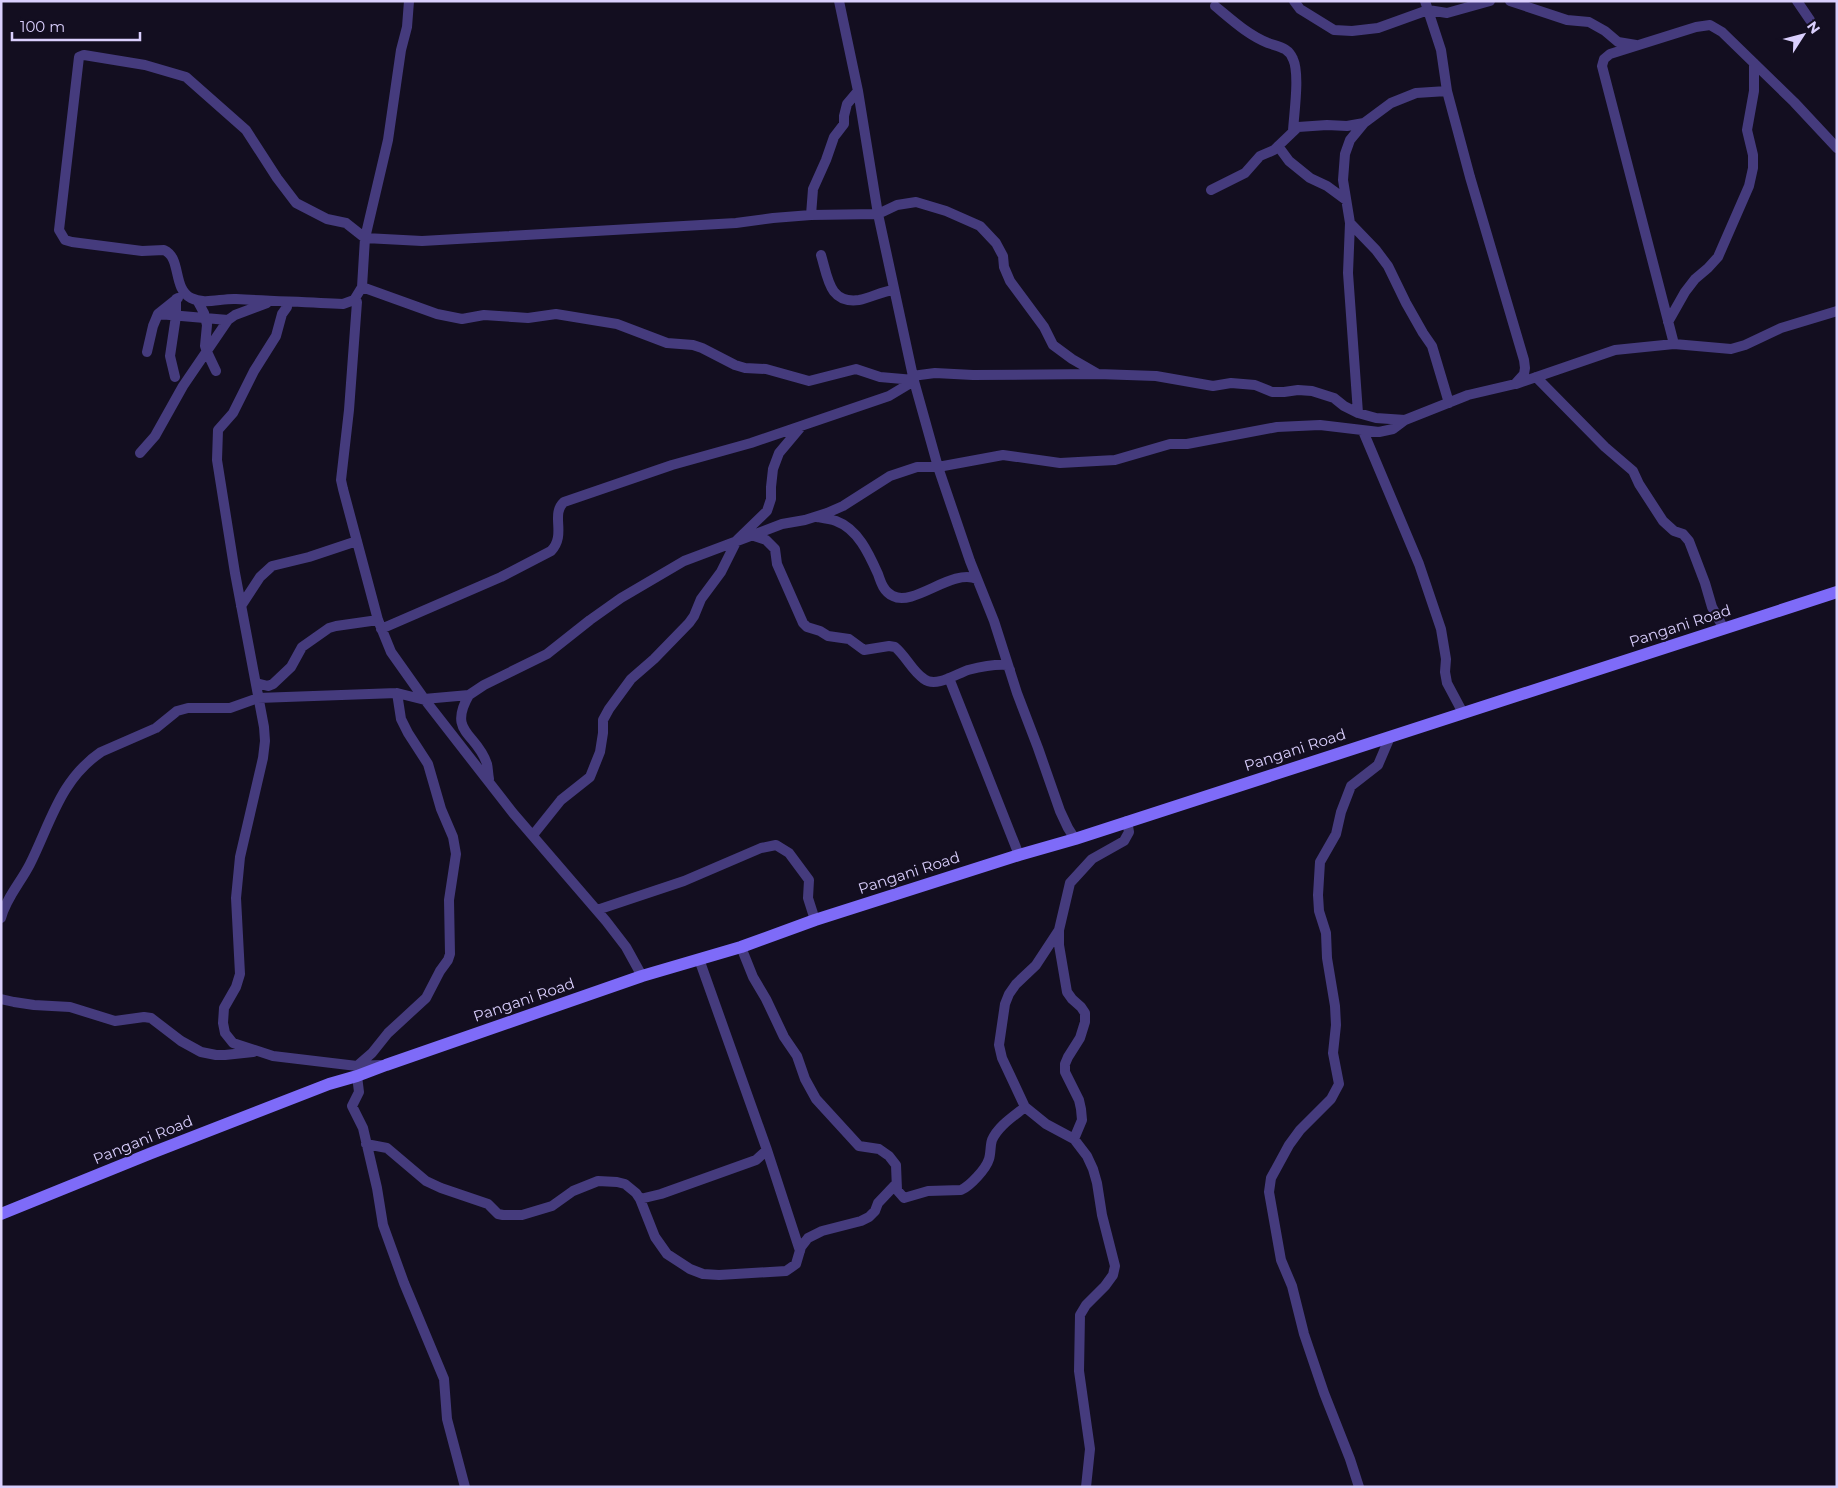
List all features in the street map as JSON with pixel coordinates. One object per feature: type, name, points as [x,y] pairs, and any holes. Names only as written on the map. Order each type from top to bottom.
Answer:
[{"type":"main road","name":"Pangani Road","points":[[1,1214],[329,1084],[357,1071],[386,1065],[642,976],[741,947],[816,920],[1075,839],[1724,629],[1758,616],[1837,592]]},
{"type":"street","points":[[180,295],[197,300],[234,298],[270,302],[343,304],[354,300],[362,288],[365,238],[388,140],[401,50],[407,28],[409,1]]},
{"type":"street","points":[[839,1],[858,91],[878,214],[913,379],[938,467],[977,579],[994,621],[1060,811],[1075,839]]},
{"type":"street","points":[[1294,1],[1300,10],[1334,30],[1352,31],[1378,28],[1426,6],[1447,13],[1490,1]]},
{"type":"street","points":[[1510,1],[1567,20],[1589,22],[1605,31],[1618,42],[1637,45]]},
{"type":"street","points":[[1797,1],[1810,20]]},
{"type":"street","points":[[1215,6],[1245,30],[1268,42],[1286,48],[1293,60],[1296,85],[1292,131]]},
{"type":"street","points":[[1426,6],[1441,50],[1447,91],[1470,177],[1524,360],[1524,374],[1515,384]]},
{"type":"street","points":[[1674,344],[1602,66],[1604,59],[1610,54],[1637,45],[1696,27],[1710,26],[1722,32],[1794,102],[1837,148]]},
{"type":"street","points":[[175,377],[170,356],[180,295],[179,282],[172,256],[164,250],[142,251],[72,242],[65,240],[59,230],[79,57],[84,55],[146,65],[186,78],[246,130],[277,178],[296,203],[304,209],[327,219],[346,223],[365,238],[422,241],[736,223],[811,215],[878,214],[897,205],[916,202],[946,211],[980,226],[996,243],[1003,256],[1004,266],[1010,281],[1044,327],[1054,345],[1072,359],[1098,374]]},
{"type":"street","points":[[1668,322],[1684,292],[1694,279],[1718,257],[1754,168],[1747,130],[1754,91],[1754,63]]},
{"type":"street","points":[[811,215],[813,189],[834,137],[844,124],[847,104],[858,91]]},
{"type":"street","points":[[1358,413],[1348,273],[1350,223],[1343,180],[1345,154],[1350,140],[1364,123],[1391,103],[1416,93],[1447,91]]},
{"type":"street","points":[[1210,190],[1244,173],[1260,156],[1278,146],[1298,127],[1347,126],[1364,123]]},
{"type":"street","points":[[1278,146],[1289,161],[1310,178],[1327,186],[1346,200]]},
{"type":"street","points":[[1350,223],[1376,250],[1388,266],[1414,318],[1432,346],[1449,403]]},
{"type":"street","points":[[821,255],[829,281],[838,297],[842,299],[860,300],[885,291],[894,290]]},
{"type":"street","points":[[362,288],[432,312],[462,320],[484,315],[528,318],[556,314],[617,324],[667,343],[693,345],[702,348],[744,368],[766,369],[809,380],[856,369],[880,377],[913,379],[935,373],[1156,376],[1213,386],[1231,384],[1255,385],[1272,392],[1312,391],[1334,398],[1358,413],[1376,418],[1406,420]]},
{"type":"street","points":[[147,352],[158,314],[180,295]]},
{"type":"street","points":[[197,300],[207,325],[205,346],[216,371]]},
{"type":"street","points":[[354,300],[357,302],[342,480],[379,624],[391,652],[424,700],[513,813],[597,910],[626,947],[642,976]]},
{"type":"street","points":[[140,453],[155,436],[183,386],[228,320],[235,315],[270,302]]},
{"type":"street","points":[[287,302],[287,307],[282,314],[276,336],[254,371],[233,413],[218,430],[217,460],[265,741],[263,758],[240,857],[236,898],[240,974],[222,1015],[225,1033],[233,1042],[258,1052],[357,1071]]},
{"type":"street","points":[[1,918],[7,902],[30,866],[62,792],[68,783],[93,757],[107,748],[156,728],[177,711],[188,708],[230,708],[258,698],[397,693],[424,700],[469,695],[484,685],[547,654],[621,598],[679,563],[782,524],[816,517],[843,506],[890,476],[917,467],[938,467],[1003,455],[1060,463],[1115,460],[1170,444],[1187,444],[1277,427],[1320,425],[1379,432],[1393,429],[1406,420],[1468,395],[1515,384],[1615,350],[1674,344],[1731,349],[1745,346],[1781,328],[1837,311]]},
{"type":"street","points":[[158,314],[228,320]]},
{"type":"street","points":[[1536,377],[1605,447],[1633,471],[1639,484],[1663,521],[1674,531],[1683,534],[1689,541],[1712,606],[1724,629]]},
{"type":"street","points":[[256,682],[268,686],[273,684],[291,667],[302,647],[329,628],[379,624],[501,577],[551,551],[559,539],[558,514],[560,505],[564,502],[672,465],[751,444],[890,396],[913,379]]},
{"type":"street","points":[[533,835],[561,800],[590,777],[600,752],[603,720],[608,709],[631,679],[689,623],[701,599],[721,572],[737,540],[767,511],[770,505],[773,469],[779,453],[802,426]]},
{"type":"street","points":[[1363,430],[1419,564],[1441,629],[1446,659],[1445,672],[1447,683],[1463,713]]},
{"type":"street","points":[[816,517],[835,521],[857,537],[867,551],[883,588],[890,595],[897,598],[906,598],[960,578],[971,576],[977,579]]},
{"type":"street","points":[[751,535],[766,540],[774,549],[777,564],[800,619],[807,627],[828,636],[849,638],[864,650],[889,646],[895,647],[917,673],[928,682],[936,682],[968,670],[1000,664],[1007,665],[1010,670]]},
{"type":"street","points":[[242,606],[260,577],[272,566],[309,557],[357,541]]},
{"type":"street","points":[[949,678],[1019,855]]},
{"type":"street","points":[[397,693],[401,719],[428,764],[440,809],[453,837],[456,854],[449,900],[450,954],[426,998],[388,1033],[357,1071],[359,1092],[352,1106],[363,1128],[377,1188],[383,1225],[404,1283],[444,1379],[447,1420],[464,1487]]},
{"type":"street","points":[[469,695],[461,714],[462,724],[487,764],[489,781]]},
{"type":"street","points":[[1359,1487],[1304,1334],[1292,1286],[1282,1260],[1269,1192],[1271,1178],[1289,1145],[1300,1130],[1331,1099],[1338,1084],[1333,1053],[1336,1025],[1335,1006],[1327,958],[1326,933],[1319,911],[1320,862],[1336,834],[1341,812],[1351,786],[1378,765],[1390,737]]},
{"type":"street","points":[[1074,1139],[1082,1120],[1081,1109],[1079,1100],[1065,1072],[1065,1064],[1080,1038],[1085,1022],[1081,1007],[1066,992],[1059,945],[1060,930],[1070,883],[1092,859],[1124,840],[1129,832],[1127,821]]},
{"type":"street","points":[[597,910],[684,881],[761,848],[776,845],[789,853],[809,880],[808,898],[816,920]]},
{"type":"street","points":[[1060,930],[1036,965],[1016,984],[1009,994],[1004,1011],[999,1045],[1002,1058],[1025,1107],[1046,1124],[1074,1139],[1094,1169],[1102,1214],[1115,1266],[1113,1275],[1086,1305],[1080,1315],[1079,1371],[1090,1449],[1086,1487]]},
{"type":"street","points":[[741,947],[753,977],[784,1037],[797,1056],[805,1079],[816,1099],[859,1146],[878,1149],[889,1156],[898,1170],[896,1184],[899,1193],[904,1198],[928,1191],[961,1190],[965,1188],[974,1180],[988,1161],[992,1140],[997,1132],[1025,1107]]},
{"type":"street","points":[[699,959],[768,1150],[800,1251]]},
{"type":"street","points":[[1,999],[70,1007],[115,1021],[136,1017],[151,1018],[180,1040],[201,1052],[225,1055],[258,1052]]},
{"type":"street","points":[[366,1144],[387,1148],[426,1181],[488,1204],[498,1214],[503,1215],[522,1215],[552,1206],[573,1191],[598,1181],[625,1184],[640,1199],[656,1237],[667,1254],[690,1269],[703,1274],[737,1275],[786,1271],[796,1264],[803,1244],[808,1238],[822,1231],[861,1221],[873,1215],[878,1203],[896,1184]]},
{"type":"street","points":[[640,1199],[661,1194],[756,1160],[768,1150]]}]
